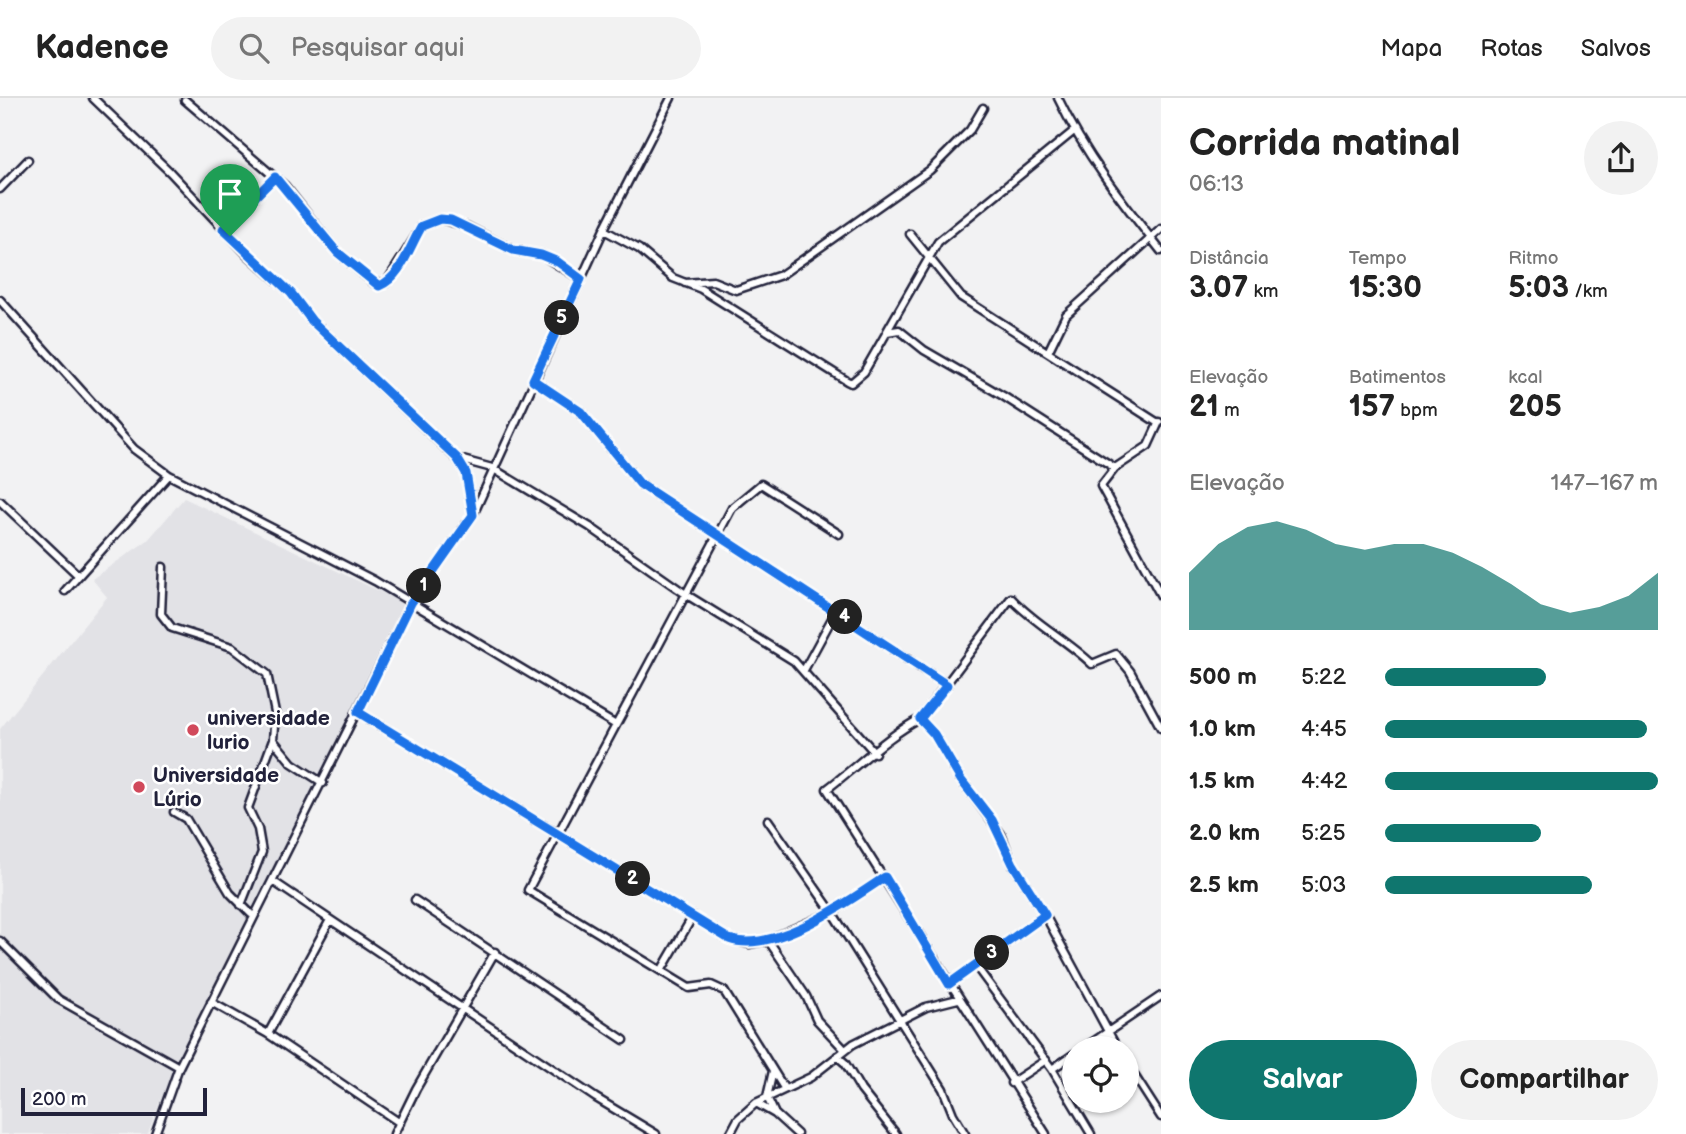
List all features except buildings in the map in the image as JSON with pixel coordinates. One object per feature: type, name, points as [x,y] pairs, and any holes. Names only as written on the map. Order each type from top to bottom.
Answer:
[{"type":"street","points":[[93,98],[223,229],[291,293],[312,321],[457,458],[466,473],[473,515]]},
{"type":"street","points":[[155,1134],[179,1067],[211,1002],[274,882],[411,603],[473,515],[492,468],[604,230],[671,98]]},
{"type":"street","points":[[1058,98],[1074,131],[1161,251]]},
{"type":"street","points":[[185,100],[275,177],[337,252],[379,286],[386,283],[405,258],[422,226],[440,219],[466,226],[513,250],[541,255],[581,279]]},
{"type":"street","points":[[683,283],[713,281],[736,290],[781,275],[930,170],[970,131],[983,107]]},
{"type":"street","points":[[604,230],[639,249],[683,283],[710,294],[739,316],[851,383],[864,372],[938,242],[1074,131]]},
{"type":"street","points":[[0,188],[29,160]]},
{"type":"street","points":[[223,229],[275,177]]},
{"type":"street","points":[[1048,352],[1066,315],[1161,229]]},
{"type":"street","points":[[910,234],[961,297],[1160,422],[1148,446],[1115,468],[1101,486],[1161,596]]},
{"type":"street","points":[[0,300],[134,449],[169,475],[345,565],[616,725]]},
{"type":"street","points":[[0,315],[8,308]]},
{"type":"street","points":[[887,332],[899,330],[924,350],[1003,396],[1115,468]]},
{"type":"street","points":[[533,380],[581,412],[640,484],[947,685]]},
{"type":"street","points":[[457,458],[492,468],[640,559],[687,595],[804,670],[875,753]]},
{"type":"street","points":[[65,591],[169,475]]},
{"type":"street","points":[[784,1088],[724,991],[711,985],[689,988],[528,890],[732,508],[761,484],[839,534]]},
{"type":"street","points":[[0,501],[78,575]]},
{"type":"street","points":[[163,567],[161,614],[172,628],[232,647],[267,674],[275,713],[273,740],[248,808],[258,829],[262,852],[241,905]]},
{"type":"street","points":[[1046,1134],[1011,1083],[885,877],[827,789],[875,753],[902,728],[920,719],[1011,598],[1032,621],[1078,649],[1092,664],[1115,654],[1130,671],[1161,728]]},
{"type":"street","points":[[804,670],[836,611]]},
{"type":"street","points":[[358,712],[740,943],[768,940],[832,912],[885,877]]},
{"type":"street","points":[[920,719],[934,734],[961,780],[992,820],[1013,864],[1045,915],[1110,1036]]},
{"type":"street","points":[[273,740],[292,763],[323,783]]},
{"type":"street","points":[[174,812],[186,820],[230,893],[251,914]]},
{"type":"street","points":[[768,820],[832,912],[943,1089],[965,1134]]},
{"type":"street","points":[[274,882],[652,1133]]},
{"type":"street","points":[[415,901],[624,1040]]},
{"type":"street","points":[[949,984],[1045,915]]},
{"type":"street","points":[[662,971],[693,916]]},
{"type":"street","points":[[268,1034],[330,920]]},
{"type":"street","points":[[768,940],[806,996],[817,1020],[845,1050]]},
{"type":"street","points":[[0,941],[58,999],[179,1067]]},
{"type":"street","points":[[394,1134],[416,1088],[495,952]]},
{"type":"street","points":[[975,965],[1046,1060],[1091,1134]]},
{"type":"street","points":[[1102,1036],[1161,996]]},
{"type":"street","points":[[730,1134],[738,1119],[756,1103],[811,1077],[845,1050],[926,1007],[958,999]]},
{"type":"street","points":[[211,1002],[268,1034],[400,1123]]},
{"type":"street","points":[[836,1056],[845,1063],[860,1090],[896,1134]]},
{"type":"street","points":[[1011,1083],[1046,1060]]},
{"type":"street","points":[[1052,1069],[1062,1062]]},
{"type":"street","points":[[774,1071],[767,1097],[775,1114]]},
{"type":"street","points":[[1139,1083],[1161,1117]]},
{"type":"street","points":[[756,1103],[775,1114],[797,1134]]},
{"type":"shaded area","name":"Universidade Lúrio","points":[[184,498],[406,604],[173,1070],[147,1134],[0,1134],[0,729],[107,597],[92,579],[148,540]]},
{"type":"place","name":"universidade lurio","points":[[193,730]]},
{"type":"place","name":"Universidade Lúrio","points":[[139,787]]},
{"type":"route","points":[[275,177],[337,252],[379,286],[386,283],[405,258],[422,226],[440,219],[466,226],[513,250],[541,255],[558,262],[581,279],[533,380],[581,412],[604,437],[613,456],[640,484],[947,685],[920,719],[934,734],[961,780],[979,800],[1001,834],[1013,864],[1045,915],[949,984],[885,877],[832,912],[768,940],[740,943],[729,939],[358,712],[411,603],[473,515],[466,473],[457,458],[442,447],[416,418],[312,321],[291,293],[230,236],[223,229],[275,177]]}]
